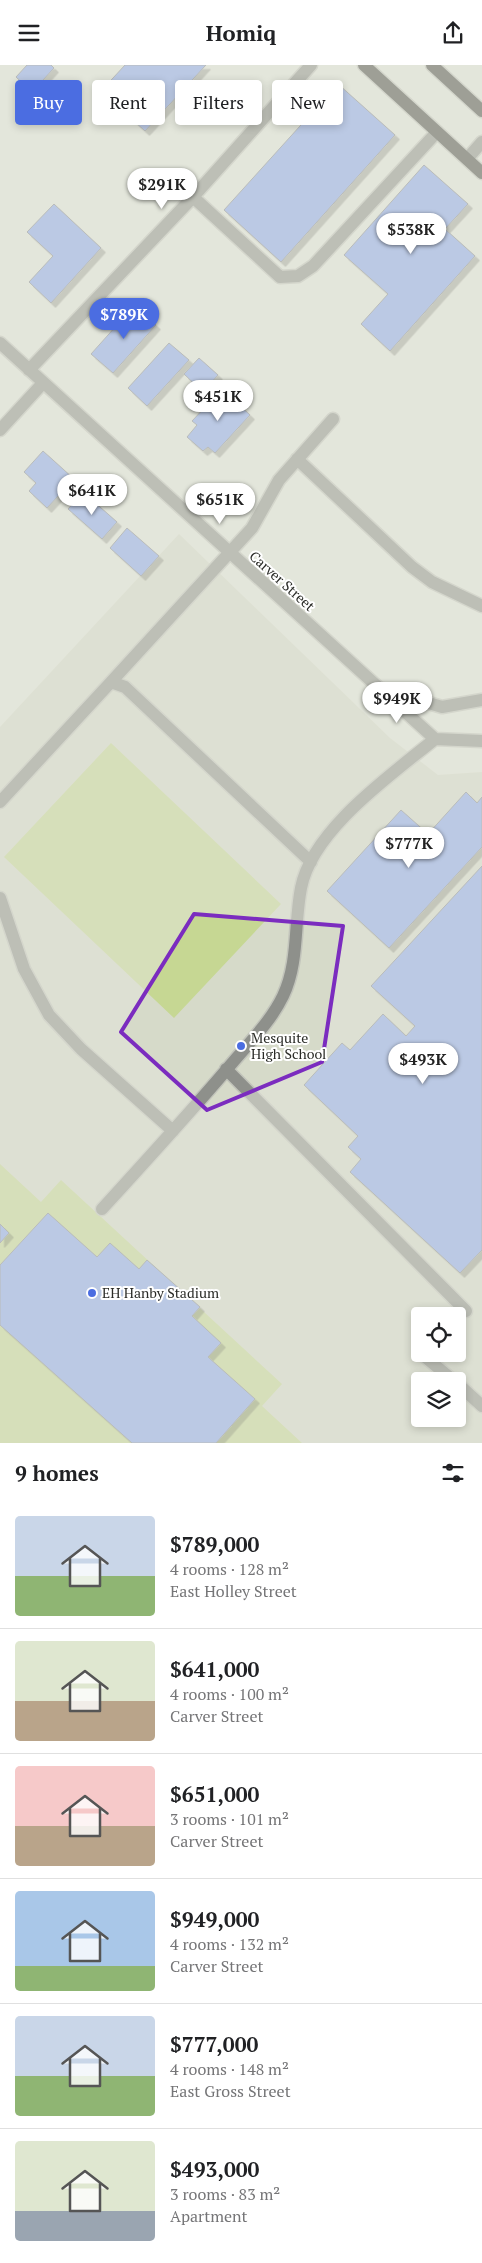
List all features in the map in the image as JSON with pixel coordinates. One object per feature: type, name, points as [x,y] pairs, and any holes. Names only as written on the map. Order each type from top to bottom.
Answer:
[{"type":"main road","points":[[364,65],[482,173]]},
{"type":"main road","points":[[432,65],[482,111]]},
{"type":"street","points":[[29,370],[193,197],[311,65]]},
{"type":"street","points":[[193,197],[280,277],[298,275],[313,266],[437,131]]},
{"type":"street","points":[[467,159],[482,142]]},
{"type":"street","name":"Carver Street","points":[[0,343],[435,739]]},
{"type":"street","points":[[0,429],[43,383]]},
{"type":"street","points":[[0,803],[252,528],[279,480],[333,419]]},
{"type":"street","points":[[297,459],[412,567],[432,582],[482,606]]},
{"type":"street","points":[[111,682],[125,687],[312,862]]},
{"type":"street","points":[[377,688],[442,707],[482,700]]},
{"type":"street","points":[[102,1209],[226,1069],[264,1024],[283,995],[292,964],[300,889],[304,873],[326,839],[351,809],[435,739],[482,741]]},
{"type":"street","points":[[0,898],[24,969],[49,1015],[81,1049],[173,1131]]},
{"type":"street","points":[[226,1069],[462,1307]]},
{"type":"street","points":[[432,1362],[444,1372]]},
{"type":"street","points":[[466,1392],[482,1406]]},
{"type":"highlighted area","points":[[194,914],[343,926],[322,1062],[207,1110],[121,1032]]},
{"type":"shaded area","name":"Mesquite High School","points":[[179,534],[390,738],[438,775],[482,772],[482,1443],[0,1443],[0,727]]},
{"type":"green space","points":[[111,743],[281,904],[174,1018],[4,857]]},
{"type":"green space","name":"EH Hanby Stadium","points":[[0,1164],[41,1202],[61,1180],[282,1384],[262,1406],[302,1443],[0,1443]]},
{"type":"building","points":[[27,65],[51,65],[54,68],[43,80],[19,80],[16,77]]},
{"type":"building","points":[[125,65],[206,65],[192,80],[175,80],[175,99],[165,109],[165,80],[111,80]]},
{"type":"building","points":[[343,88],[395,135],[281,262],[224,210],[301,125],[343,125]]},
{"type":"building","points":[[138,125],[151,125],[145,131]]},
{"type":"building","points":[[424,165],[468,204],[445,229],[475,256],[390,351],[361,324],[388,294],[344,255]]},
{"type":"building","points":[[54,204],[101,248],[51,303],[29,282],[53,256],[27,232]]},
{"type":"building","points":[[134,306],[156,325],[113,373],[91,354]]},
{"type":"building","points":[[169,343],[189,360],[147,406],[128,388]]},
{"type":"building","points":[[199,358],[218,375],[203,392],[184,374]]},
{"type":"building","points":[[222,389],[250,415],[215,453],[208,447],[203,451],[187,437],[197,425],[192,421]]},
{"type":"building","points":[[43,451],[74,479],[47,508],[29,491],[36,483],[24,472]]},
{"type":"building","points":[[83,492],[117,522],[102,539],[68,509]]},
{"type":"building","points":[[127,528],[159,556],[141,576],[110,548]]},
{"type":"building","points":[[466,792],[477,803],[482,797],[482,847],[389,948],[327,891],[401,810],[428,834]]},
{"type":"building","points":[[482,866],[482,1250],[460,1273],[350,1172],[361,1159],[348,1147],[358,1136],[304,1085],[342,1043],[350,1050],[383,1014],[406,1036],[415,1026],[371,986]]},
{"type":"building","name":"EH Hanby Stadium","points":[[48,1213],[97,1257],[110,1243],[139,1269],[147,1260],[200,1307],[192,1316],[221,1343],[208,1357],[255,1399],[216,1443],[132,1443],[0,1325],[0,1265]]},
{"type":"building","points":[[0,1224],[9,1233],[0,1243]]},
{"type":"place","name":"Mesquite High School","points":[[241,1046]]},
{"type":"place","name":"EH Hanby Stadium","points":[[92,1293]]}]
